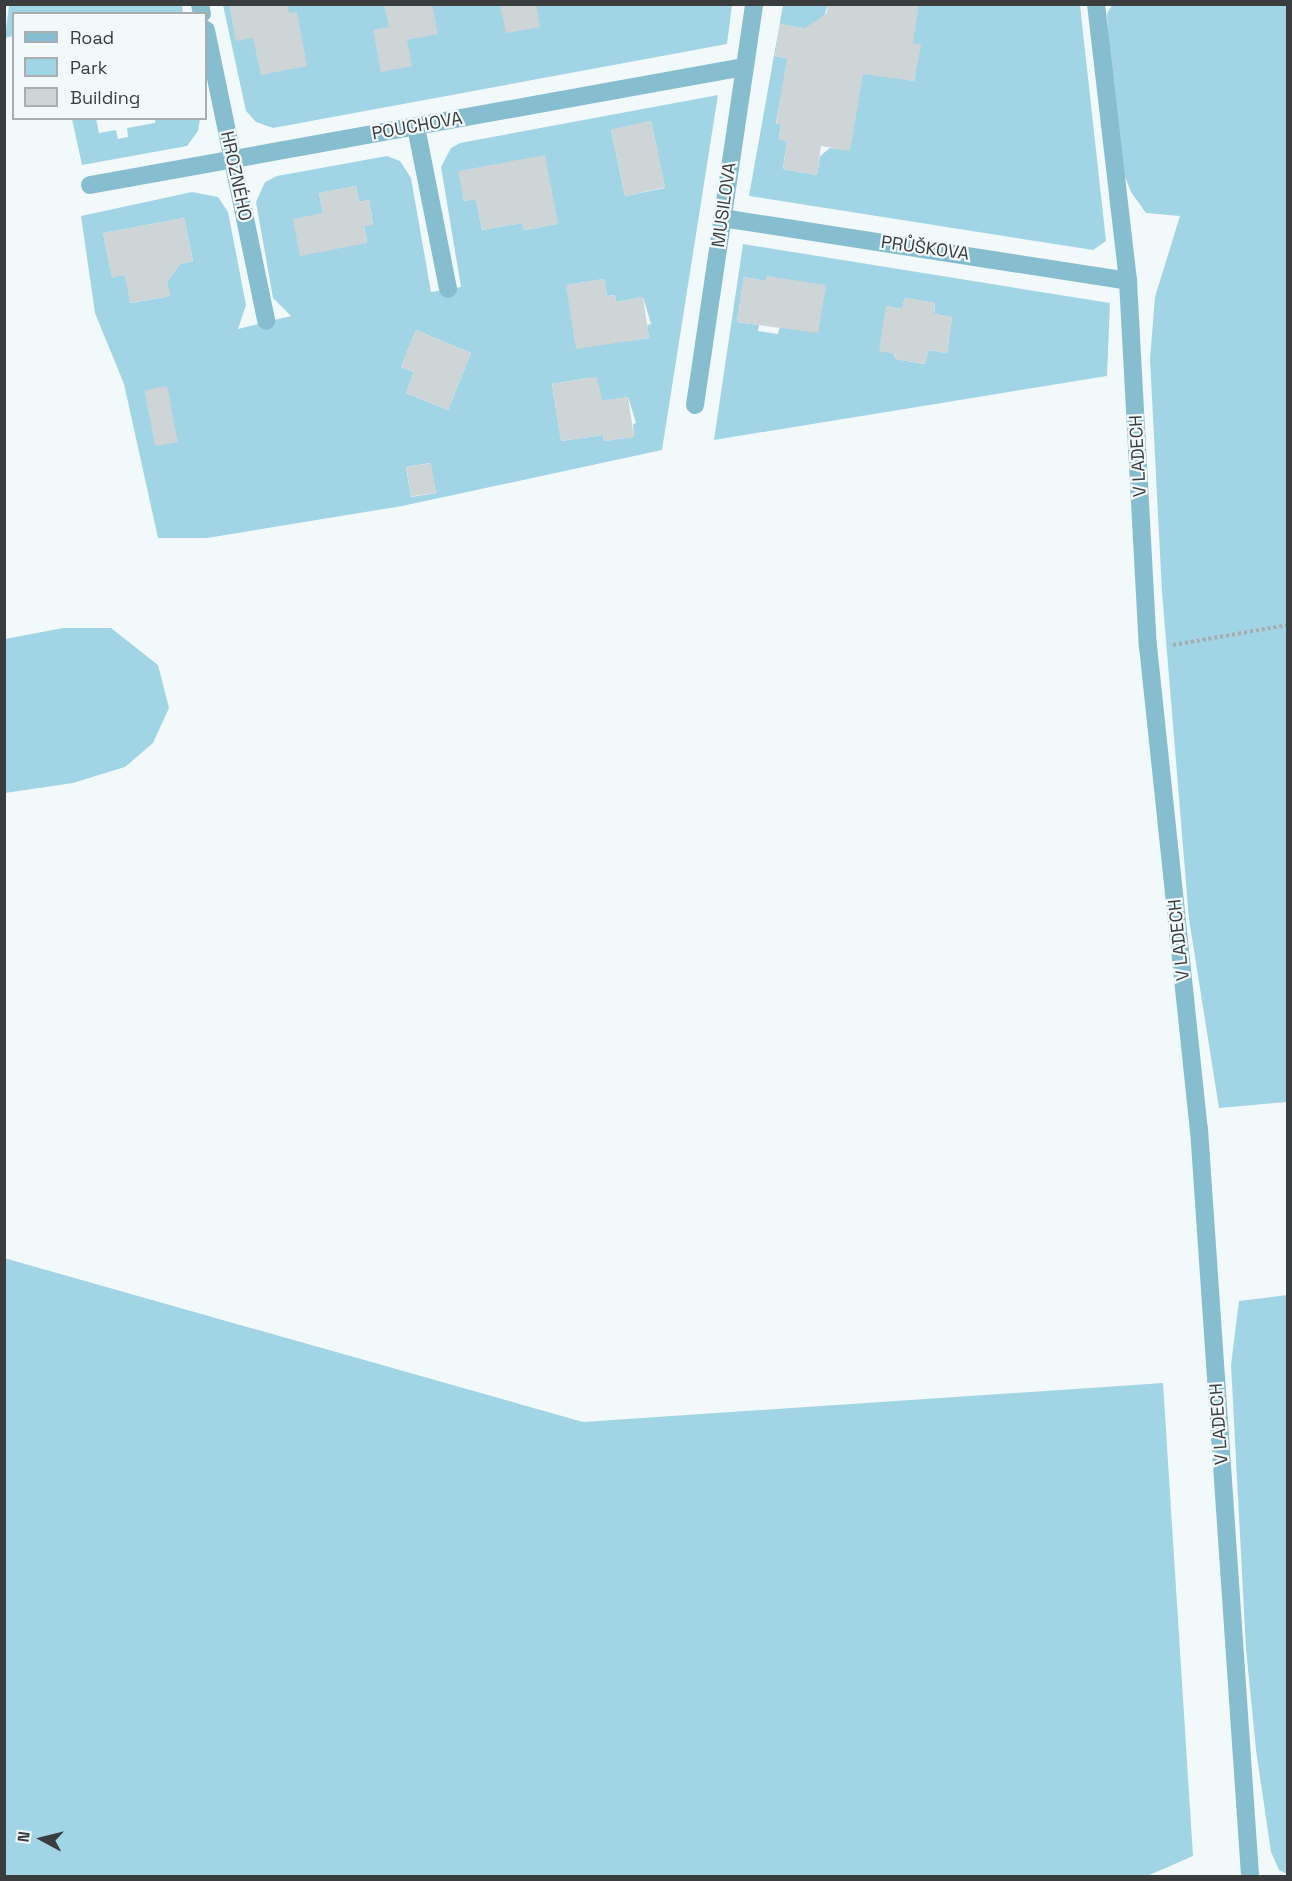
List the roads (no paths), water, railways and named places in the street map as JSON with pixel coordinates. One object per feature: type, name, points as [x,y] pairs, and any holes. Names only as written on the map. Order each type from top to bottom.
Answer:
[{"type":"street","name":"MUSILOVA","points":[[695,405],[754,4]]},
{"type":"street","name":"V LADECH","points":[[1096,4],[1128,280],[1148,646],[1199,1129],[1250,1876]]},
{"type":"street","name":"HROZNÉHO","points":[[207,35],[266,321]]},
{"type":"street","name":"POUCHOVA","points":[[90,185],[744,67]]},
{"type":"street","points":[[416,127],[448,289]]},
{"type":"street","name":"PRŮŠKOVA","points":[[722,218],[1128,280]]}]
